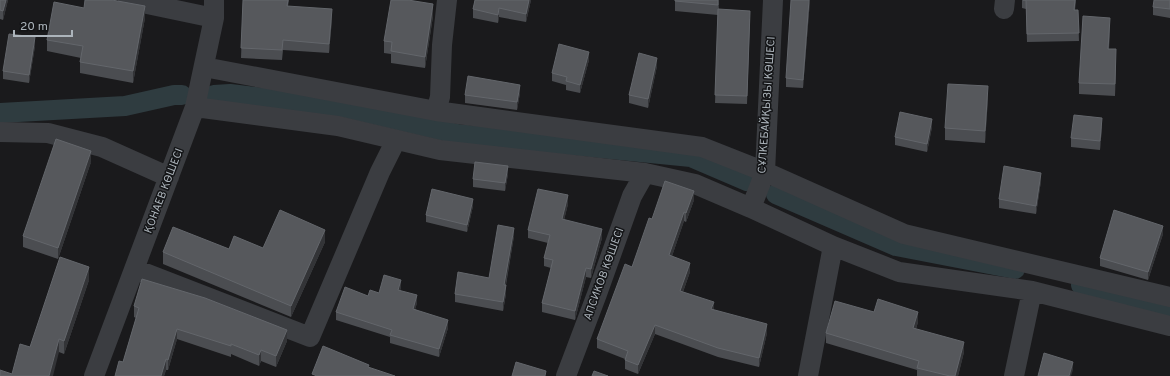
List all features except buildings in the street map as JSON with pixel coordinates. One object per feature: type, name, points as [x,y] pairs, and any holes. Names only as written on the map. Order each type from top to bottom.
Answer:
[{"type":"street","points":[[128,0],[214,9]]},
{"type":"street","points":[[436,111],[440,97],[442,45],[447,0]]},
{"type":"street","name":"СҰЛКЕБАЙҚЫЗЫ КӨШЕСІ","points":[[751,208],[765,172],[773,0]]},
{"type":"street","name":"ҚОНАЕВ КӨШЕСІ","points":[[94,376],[195,107],[214,9]]},
{"type":"street","points":[[204,66],[436,111],[702,147],[765,172],[904,234],[1170,296]]},
{"type":"street","points":[[195,107],[338,126],[440,150],[645,173],[695,184],[833,246],[899,272],[1032,292],[1170,326]]},
{"type":"street","points":[[0,132],[48,133],[102,147],[169,177]]},
{"type":"street","points":[[135,269],[310,337],[380,172],[396,140]]},
{"type":"street","name":"АПСИКОВ КӨШЕСІ","points":[[566,376],[598,294],[632,196],[645,173]]},
{"type":"street","points":[[808,376],[833,246]]},
{"type":"street","points":[[1014,376],[1032,292]]},
{"type":"waterway","points":[[214,95],[230,94],[342,107],[457,134],[691,157],[747,181]]},
{"type":"waterway","points":[[0,113],[125,106],[174,95],[182,95]]},
{"type":"waterway","points":[[776,194],[896,246],[1015,269]]},
{"type":"waterway","points":[[1081,285],[1170,310]]}]
